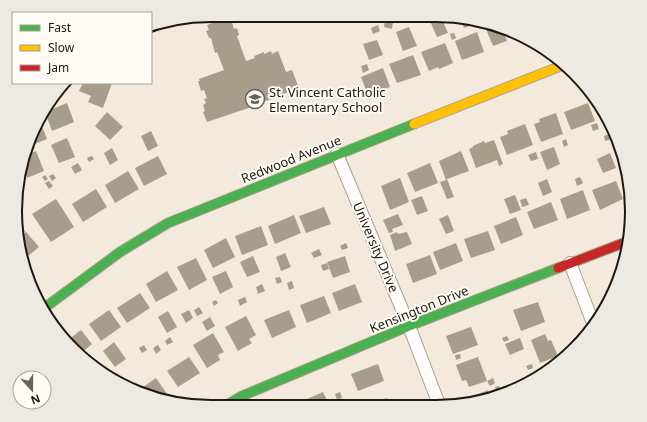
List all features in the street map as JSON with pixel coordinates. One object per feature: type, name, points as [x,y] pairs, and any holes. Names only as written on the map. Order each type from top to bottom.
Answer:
[{"type":"street","name":"Redwood Avenue","points":[[47,306],[120,252],[168,223],[337,154],[558,67]]},
{"type":"street","name":"University Drive","points":[[337,154],[409,326],[437,400]]},
{"type":"street","name":"Kensington Drive","points":[[235,400],[409,326],[622,244]]},
{"type":"street","points":[[570,263],[591,319]]},
{"type":"building","points":[[215,22],[232,22],[234,29],[237,28],[239,35],[237,36],[246,61],[255,58],[254,56],[264,52],[264,54],[271,51],[272,54],[278,51],[286,72],[292,70],[299,88],[262,102],[263,103],[207,122],[203,112],[205,111],[203,105],[206,103],[204,99],[207,98],[204,90],[201,91],[198,81],[200,81],[199,79],[224,70],[217,52],[215,53],[211,38],[209,38],[206,31],[209,30],[207,25]]},
{"type":"building","points":[[385,22],[393,22],[392,29],[384,27]]},
{"type":"building","points":[[430,22],[443,22],[448,33],[437,37]]},
{"type":"building","points":[[463,24],[471,26],[464,28]]},
{"type":"building","points":[[378,25],[380,31],[373,34],[371,28]]},
{"type":"building","points":[[409,27],[417,46],[403,51],[396,32]]},
{"type":"building","points":[[486,28],[506,35],[505,36],[507,41],[493,46]]},
{"type":"building","points":[[477,32],[484,52],[462,60],[455,41]]},
{"type":"building","points":[[454,33],[456,38],[452,40],[450,34]]},
{"type":"building","points":[[377,40],[383,55],[369,60],[363,44]]},
{"type":"building","points":[[445,43],[453,63],[439,69],[438,67],[429,71],[421,52]]},
{"type":"building","points":[[413,55],[421,75],[397,83],[389,64]]},
{"type":"building","points":[[367,64],[369,70],[363,73],[361,66]]},
{"type":"building","points":[[383,68],[390,87],[368,95],[361,77]]},
{"type":"building","points":[[82,84],[112,84],[103,108],[88,102],[91,96],[79,91]]},
{"type":"building","points":[[67,103],[74,122],[52,131],[47,117],[52,109]]},
{"type":"building","points":[[588,103],[595,121],[571,130],[564,112]]},
{"type":"building","points":[[107,112],[123,127],[110,140],[95,126]]},
{"type":"building","points":[[556,113],[563,134],[541,142],[534,124],[540,122],[539,119]]},
{"type":"building","points":[[597,123],[599,129],[593,131],[591,125]]},
{"type":"building","points":[[525,124],[533,145],[507,155],[500,137],[508,134],[507,131]]},
{"type":"building","points":[[42,126],[47,139],[34,144]]},
{"type":"building","points":[[151,131],[158,146],[148,151],[141,136]]},
{"type":"building","points":[[609,134],[611,139],[605,141],[604,136]]},
{"type":"building","points":[[67,138],[75,157],[59,163],[51,145]]},
{"type":"building","points":[[566,139],[568,145],[564,147],[562,141]]},
{"type":"building","points":[[494,140],[503,164],[499,166],[497,160],[476,168],[469,149],[484,141],[485,143]]},
{"type":"building","points":[[554,147],[560,164],[547,170],[540,152]]},
{"type":"building","points":[[112,148],[118,160],[110,165],[104,153]]},
{"type":"building","points":[[36,151],[44,171],[27,178],[26,175],[31,153]]},
{"type":"building","points":[[461,151],[469,171],[447,179],[454,197],[447,199],[440,182],[446,180],[439,161]]},
{"type":"building","points":[[536,152],[538,159],[531,161],[528,155]]},
{"type":"building","points":[[610,153],[616,168],[603,173],[597,159]]},
{"type":"building","points":[[92,156],[94,159],[89,162],[87,158]]},
{"type":"building","points":[[158,156],[167,174],[144,186],[135,168]]},
{"type":"building","points":[[78,163],[82,170],[75,174],[71,167]]},
{"type":"building","points":[[430,163],[438,183],[415,192],[407,173]]},
{"type":"building","points":[[128,171],[139,189],[115,203],[105,185]]},
{"type":"building","points":[[53,174],[56,178],[52,181],[49,176]]},
{"type":"building","points":[[45,175],[48,179],[45,181],[42,177]]},
{"type":"building","points":[[580,177],[583,183],[577,186],[575,179]]},
{"type":"building","points":[[400,178],[409,202],[390,210],[381,186]]},
{"type":"building","points":[[547,179],[552,192],[543,196],[538,183]]},
{"type":"building","points":[[49,181],[53,186],[49,189],[45,183]]},
{"type":"building","points":[[616,181],[623,199],[600,210],[592,190]]},
{"type":"building","points":[[96,189],[107,207],[83,222],[72,204]]},
{"type":"building","points":[[583,190],[590,210],[567,219],[560,199]]},
{"type":"building","points":[[515,195],[521,210],[510,214],[504,199]]},
{"type":"building","points":[[422,196],[428,211],[417,215],[411,200]]},
{"type":"building","points":[[526,198],[529,205],[522,207],[520,200]]},
{"type":"building","points":[[56,199],[74,227],[51,242],[32,214]]},
{"type":"building","points":[[551,202],[558,220],[534,229],[527,212]]},
{"type":"building","points":[[324,207],[331,224],[306,233],[299,216]]},
{"type":"building","points":[[398,214],[403,225],[392,229],[393,232],[389,233],[383,220]]},
{"type":"building","points":[[294,215],[301,233],[275,244],[268,226]]},
{"type":"building","points":[[448,215],[454,231],[446,234],[439,219]]},
{"type":"building","points":[[516,217],[523,235],[501,244],[494,226]]},
{"type":"building","points":[[261,226],[268,245],[242,255],[235,236]]},
{"type":"building","points":[[488,231],[495,250],[471,258],[464,239]]},
{"type":"building","points":[[26,232],[39,247],[27,257],[24,236],[24,234]]},
{"type":"building","points":[[397,232],[398,234],[407,232],[412,244],[395,251],[390,235]]},
{"type":"building","points":[[226,238],[235,257],[213,268],[204,250]]},
{"type":"building","points":[[346,243],[348,248],[342,250],[340,246]]},
{"type":"building","points":[[456,243],[463,261],[440,270],[433,252]]},
{"type":"building","points":[[319,249],[322,255],[314,258],[311,253]]},
{"type":"building","points":[[285,253],[291,267],[281,271],[276,257]]},
{"type":"building","points":[[430,255],[437,274],[413,283],[406,264]]},
{"type":"building","points":[[253,256],[260,272],[247,277],[240,262]]},
{"type":"building","points":[[345,256],[350,272],[333,278],[327,262]]},
{"type":"building","points":[[196,258],[207,280],[189,290],[177,267]]},
{"type":"building","points":[[327,263],[329,269],[323,271],[321,265]]},
{"type":"building","points":[[167,271],[178,290],[156,302],[146,284]]},
{"type":"building","points":[[226,271],[233,287],[220,294],[212,277]]},
{"type":"building","points":[[280,277],[282,282],[277,284],[275,278]]},
{"type":"building","points":[[292,281],[294,288],[289,290],[287,283]]},
{"type":"building","points":[[262,284],[265,291],[258,294],[256,287]]},
{"type":"building","points":[[355,284],[362,302],[339,311],[332,293]]},
{"type":"building","points":[[140,293],[150,308],[127,323],[117,308]]},
{"type":"building","points":[[324,296],[331,313],[307,323],[300,305]]},
{"type":"building","points":[[245,297],[247,302],[240,306],[238,300]]},
{"type":"building","points":[[216,300],[218,303],[214,306],[212,302]]},
{"type":"building","points":[[538,302],[545,322],[521,331],[513,310]]},
{"type":"building","points":[[199,307],[203,313],[197,316],[194,310]]},
{"type":"building","points":[[109,310],[121,327],[101,341],[89,324]]},
{"type":"building","points":[[189,310],[193,318],[186,323],[181,314]]},
{"type":"building","points":[[289,310],[296,327],[272,338],[264,320]]},
{"type":"building","points":[[168,311],[177,327],[167,333],[158,317]]},
{"type":"building","points":[[246,316],[256,335],[249,339],[252,343],[238,351],[225,327]]},
{"type":"building","points":[[210,317],[215,326],[207,331],[202,322]]},
{"type":"building","points":[[471,327],[478,345],[453,354],[446,336]]},
{"type":"building","points":[[81,330],[92,344],[84,351],[71,338]]},
{"type":"building","points":[[213,333],[224,352],[218,355],[220,360],[207,368],[193,345]]},
{"type":"building","points":[[545,334],[548,341],[551,340],[558,356],[540,363],[531,340]]},
{"type":"building","points":[[507,336],[509,340],[504,342],[502,338]]},
{"type":"building","points":[[170,337],[173,342],[167,345],[165,341]]},
{"type":"building","points":[[520,338],[524,349],[510,355],[505,344]]},
{"type":"building","points":[[114,342],[126,359],[115,367],[103,351]]},
{"type":"building","points":[[144,345],[147,350],[142,353],[139,348]]},
{"type":"building","points":[[158,345],[161,350],[156,354],[153,348]]},
{"type":"building","points":[[460,354],[461,358],[456,360],[455,355]]},
{"type":"building","points":[[189,357],[200,373],[178,387],[167,371]]},
{"type":"building","points":[[478,357],[487,381],[469,387],[466,380],[462,381],[456,365]]},
{"type":"building","points":[[378,364],[384,381],[358,391],[351,374]]},
{"type":"building","points":[[532,364],[533,368],[528,370],[526,366]]},
{"type":"building","points":[[156,378],[167,394],[162,394],[143,387]]},
{"type":"building","points":[[493,378],[495,383],[490,386],[487,381]]},
{"type":"building","points":[[499,386],[500,389],[496,390],[495,387]]},
{"type":"building","points":[[488,390],[489,393],[485,394],[474,396]]},
{"type":"building","points":[[323,392],[327,400],[305,400]]},
{"type":"building","points":[[340,392],[342,398],[337,400],[335,394]]},
{"type":"traffic: fast","points":[[47,306],[120,252],[168,223],[414,124]]},
{"type":"traffic: fast","points":[[235,400],[409,326],[558,268]]},
{"type":"traffic: slow","points":[[414,124],[558,67]]},
{"type":"traffic: jam","points":[[558,268],[622,244]]},
{"type":"place","name":"St. Vincent Catholic Elementary School","points":[[255,99]]}]
